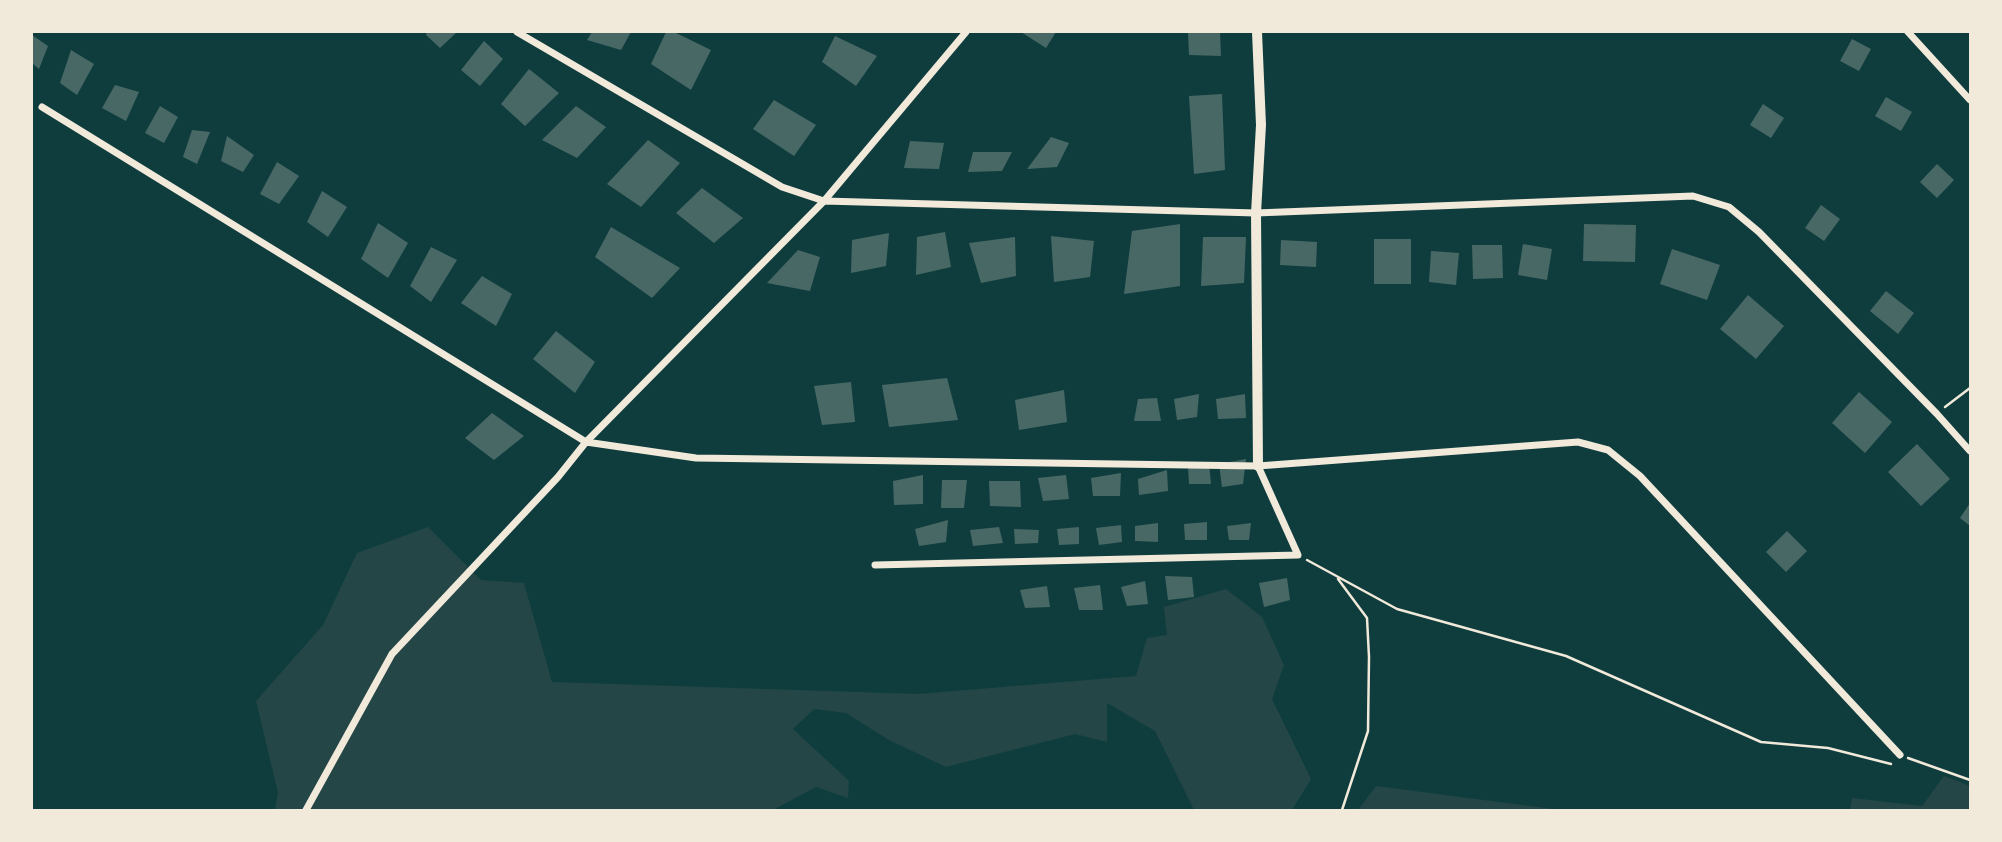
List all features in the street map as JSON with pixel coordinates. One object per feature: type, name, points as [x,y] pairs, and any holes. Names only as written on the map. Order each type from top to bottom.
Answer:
[{"type":"street","points":[[517,32],[782,187],[824,201],[1256,213],[1693,196],[1729,207],[1759,232],[1970,451]]},
{"type":"street","points":[[306,810],[392,654],[558,477],[586,442],[824,201],[966,32]]},
{"type":"street","points":[[875,565],[1298,555],[1258,466],[1256,213],[1261,125],[1257,32]]},
{"type":"street","points":[[1908,32],[1970,100]]},
{"type":"street","points":[[42,107],[586,442],[696,458],[1258,466],[1578,442],[1608,450],[1640,476],[1900,755]]},
{"type":"path","points":[[1937,414],[1970,388]]},
{"type":"path","points":[[1298,555],[1397,609],[1566,656],[1761,742],[1828,748],[1896,765],[1900,755],[1970,780]]},
{"type":"path","points":[[1336,576],[1367,618],[1369,657],[1368,732],[1342,810]]},
{"type":"shaded area","points":[[428,527],[481,580],[524,583],[552,682],[918,694],[1136,676],[1147,638],[1167,635],[1164,607],[1226,589],[1262,617],[1284,665],[1272,699],[1311,779],[1292,810],[1194,810],[1155,731],[1107,703],[1107,742],[1075,734],[946,767],[889,740],[846,713],[814,709],[793,729],[849,781],[848,798],[816,787],[773,810],[275,810],[278,793],[256,701],[323,625],[357,553]]},
{"type":"shaded area","points":[[1944,776],[1970,786],[1970,810],[1850,810],[1852,798],[1922,806]]},
{"type":"shaded area","points":[[1376,786],[1561,810],[1358,810]]},
{"type":"building","points":[[427,32],[457,32],[440,48],[426,35]]},
{"type":"building","points":[[592,32],[631,32],[621,50],[587,40]]},
{"type":"building","points":[[666,32],[674,32],[711,50],[691,90],[651,64]]},
{"type":"building","points":[[1021,32],[1056,32],[1046,48]]},
{"type":"building","points":[[1188,32],[1220,32],[1221,56],[1189,55]]},
{"type":"building","points":[[32,35],[48,46],[39,69],[32,63]]},
{"type":"building","points":[[835,36],[877,56],[856,86],[822,62]]},
{"type":"building","points":[[1852,39],[1871,49],[1859,71],[1840,61]]},
{"type":"building","points":[[484,41],[503,59],[480,86],[461,70]]},
{"type":"building","points":[[71,50],[94,64],[77,95],[60,83]]},
{"type":"building","points":[[529,69],[559,93],[525,126],[501,104]]},
{"type":"building","points":[[115,85],[139,92],[126,121],[102,108]]},
{"type":"building","points":[[1222,94],[1225,170],[1194,174],[1189,96]]},
{"type":"building","points":[[1886,97],[1912,112],[1901,131],[1875,116]]},
{"type":"building","points":[[774,100],[816,125],[794,156],[753,129]]},
{"type":"building","points":[[1763,104],[1784,118],[1771,138],[1750,125]]},
{"type":"building","points":[[160,106],[178,117],[164,143],[145,133]]},
{"type":"building","points":[[576,106],[606,127],[577,158],[542,140]]},
{"type":"building","points":[[192,130],[210,132],[197,164],[183,157]]},
{"type":"building","points":[[227,136],[254,155],[243,172],[221,161]]},
{"type":"building","points":[[1051,137],[1069,143],[1057,167],[1027,169]]},
{"type":"building","points":[[648,140],[680,163],[641,207],[607,184]]},
{"type":"building","points":[[910,141],[944,143],[939,169],[904,168]]},
{"type":"building","points":[[973,152],[1012,152],[1002,171],[968,172]]},
{"type":"building","points":[[277,162],[299,176],[279,204],[260,194]]},
{"type":"building","points":[[1937,164],[1954,180],[1937,198],[1920,182]]},
{"type":"building","points":[[702,188],[743,218],[714,243],[676,213]]},
{"type":"building","points":[[322,191],[347,207],[328,237],[307,222]]},
{"type":"building","points":[[1821,205],[1840,219],[1824,241],[1805,228]]},
{"type":"building","points":[[378,223],[408,243],[388,278],[361,259]]},
{"type":"building","points":[[1180,224],[1180,286],[1124,294],[1132,231]]},
{"type":"building","points":[[1584,224],[1636,225],[1635,262],[1583,261]]},
{"type":"building","points":[[611,227],[680,268],[652,298],[595,257]]},
{"type":"building","points":[[945,232],[951,267],[916,275],[917,237]]},
{"type":"building","points":[[889,233],[886,266],[851,273],[852,240]]},
{"type":"building","points":[[1051,236],[1094,241],[1090,277],[1054,282]]},
{"type":"building","points":[[1015,237],[1016,276],[981,283],[969,243]]},
{"type":"building","points":[[1203,237],[1246,237],[1244,283],[1201,286]]},
{"type":"building","points":[[1374,239],[1411,239],[1411,284],[1374,284]]},
{"type":"building","points":[[1281,240],[1317,242],[1316,267],[1280,265]]},
{"type":"building","points":[[1523,244],[1552,249],[1547,280],[1518,275]]},
{"type":"building","points":[[1472,245],[1502,245],[1503,278],[1473,279]]},
{"type":"building","points":[[431,247],[457,260],[431,302],[410,286]]},
{"type":"building","points":[[1672,249],[1720,265],[1707,300],[1660,284]]},
{"type":"building","points":[[798,250],[820,257],[810,291],[767,283]]},
{"type":"building","points":[[1431,251],[1459,253],[1456,285],[1429,282]]},
{"type":"building","points":[[482,276],[512,294],[496,326],[461,303]]},
{"type":"building","points":[[1886,291],[1914,313],[1898,334],[1870,311]]},
{"type":"building","points":[[1748,295],[1784,326],[1756,359],[1720,329]]},
{"type":"building","points":[[556,331],[595,362],[575,393],[533,359]]},
{"type":"building","points":[[947,378],[958,420],[889,427],[882,385]]},
{"type":"building","points":[[851,382],[855,422],[822,425],[814,386]]},
{"type":"building","points":[[1064,390],[1067,422],[1019,430],[1015,400]]},
{"type":"building","points":[[1859,392],[1892,422],[1865,453],[1832,423]]},
{"type":"building","points":[[1199,394],[1197,417],[1177,420],[1174,399]]},
{"type":"building","points":[[1245,394],[1246,418],[1218,419],[1216,399]]},
{"type":"building","points":[[1157,398],[1161,421],[1134,421],[1138,399]]},
{"type":"building","points":[[492,413],[524,436],[494,460],[465,438]]},
{"type":"building","points":[[1917,444],[1950,479],[1921,506],[1888,472]]},
{"type":"building","points":[[1246,459],[1243,484],[1222,487],[1219,464]]},
{"type":"building","points":[[1209,463],[1211,484],[1189,484],[1188,466]]},
{"type":"building","points":[[1167,470],[1168,491],[1139,495],[1138,479]]},
{"type":"building","points":[[1121,473],[1120,496],[1093,496],[1091,478]]},
{"type":"building","points":[[923,475],[923,504],[894,505],[893,481]]},
{"type":"building","points":[[1066,475],[1069,499],[1043,501],[1038,478]]},
{"type":"building","points":[[942,480],[967,480],[964,508],[941,508]]},
{"type":"building","points":[[989,481],[1020,481],[1021,507],[990,506]]},
{"type":"building","points":[[1970,503],[1970,526],[1960,518]]},
{"type":"building","points":[[948,520],[946,542],[919,546],[915,529]]},
{"type":"building","points":[[1207,522],[1207,540],[1185,540],[1184,524]]},
{"type":"building","points":[[1158,523],[1158,542],[1135,541],[1135,526]]},
{"type":"building","points":[[1251,523],[1249,540],[1229,540],[1227,526]]},
{"type":"building","points":[[1121,525],[1122,542],[1099,545],[1096,528]]},
{"type":"building","points":[[999,527],[1003,543],[973,546],[970,530]]},
{"type":"building","points":[[1079,527],[1079,544],[1059,545],[1057,529]]},
{"type":"building","points":[[1014,529],[1039,530],[1038,543],[1015,544]]},
{"type":"building","points":[[1787,531],[1807,551],[1786,572],[1766,552]]},
{"type":"building","points":[[1165,576],[1192,577],[1194,597],[1168,600]]},
{"type":"building","points":[[1287,578],[1290,600],[1264,607],[1259,583]]},
{"type":"building","points":[[1145,581],[1148,604],[1127,606],[1121,587]]},
{"type":"building","points":[[1100,585],[1103,610],[1079,610],[1074,588]]},
{"type":"building","points":[[1047,586],[1050,607],[1025,608],[1020,590]]}]
